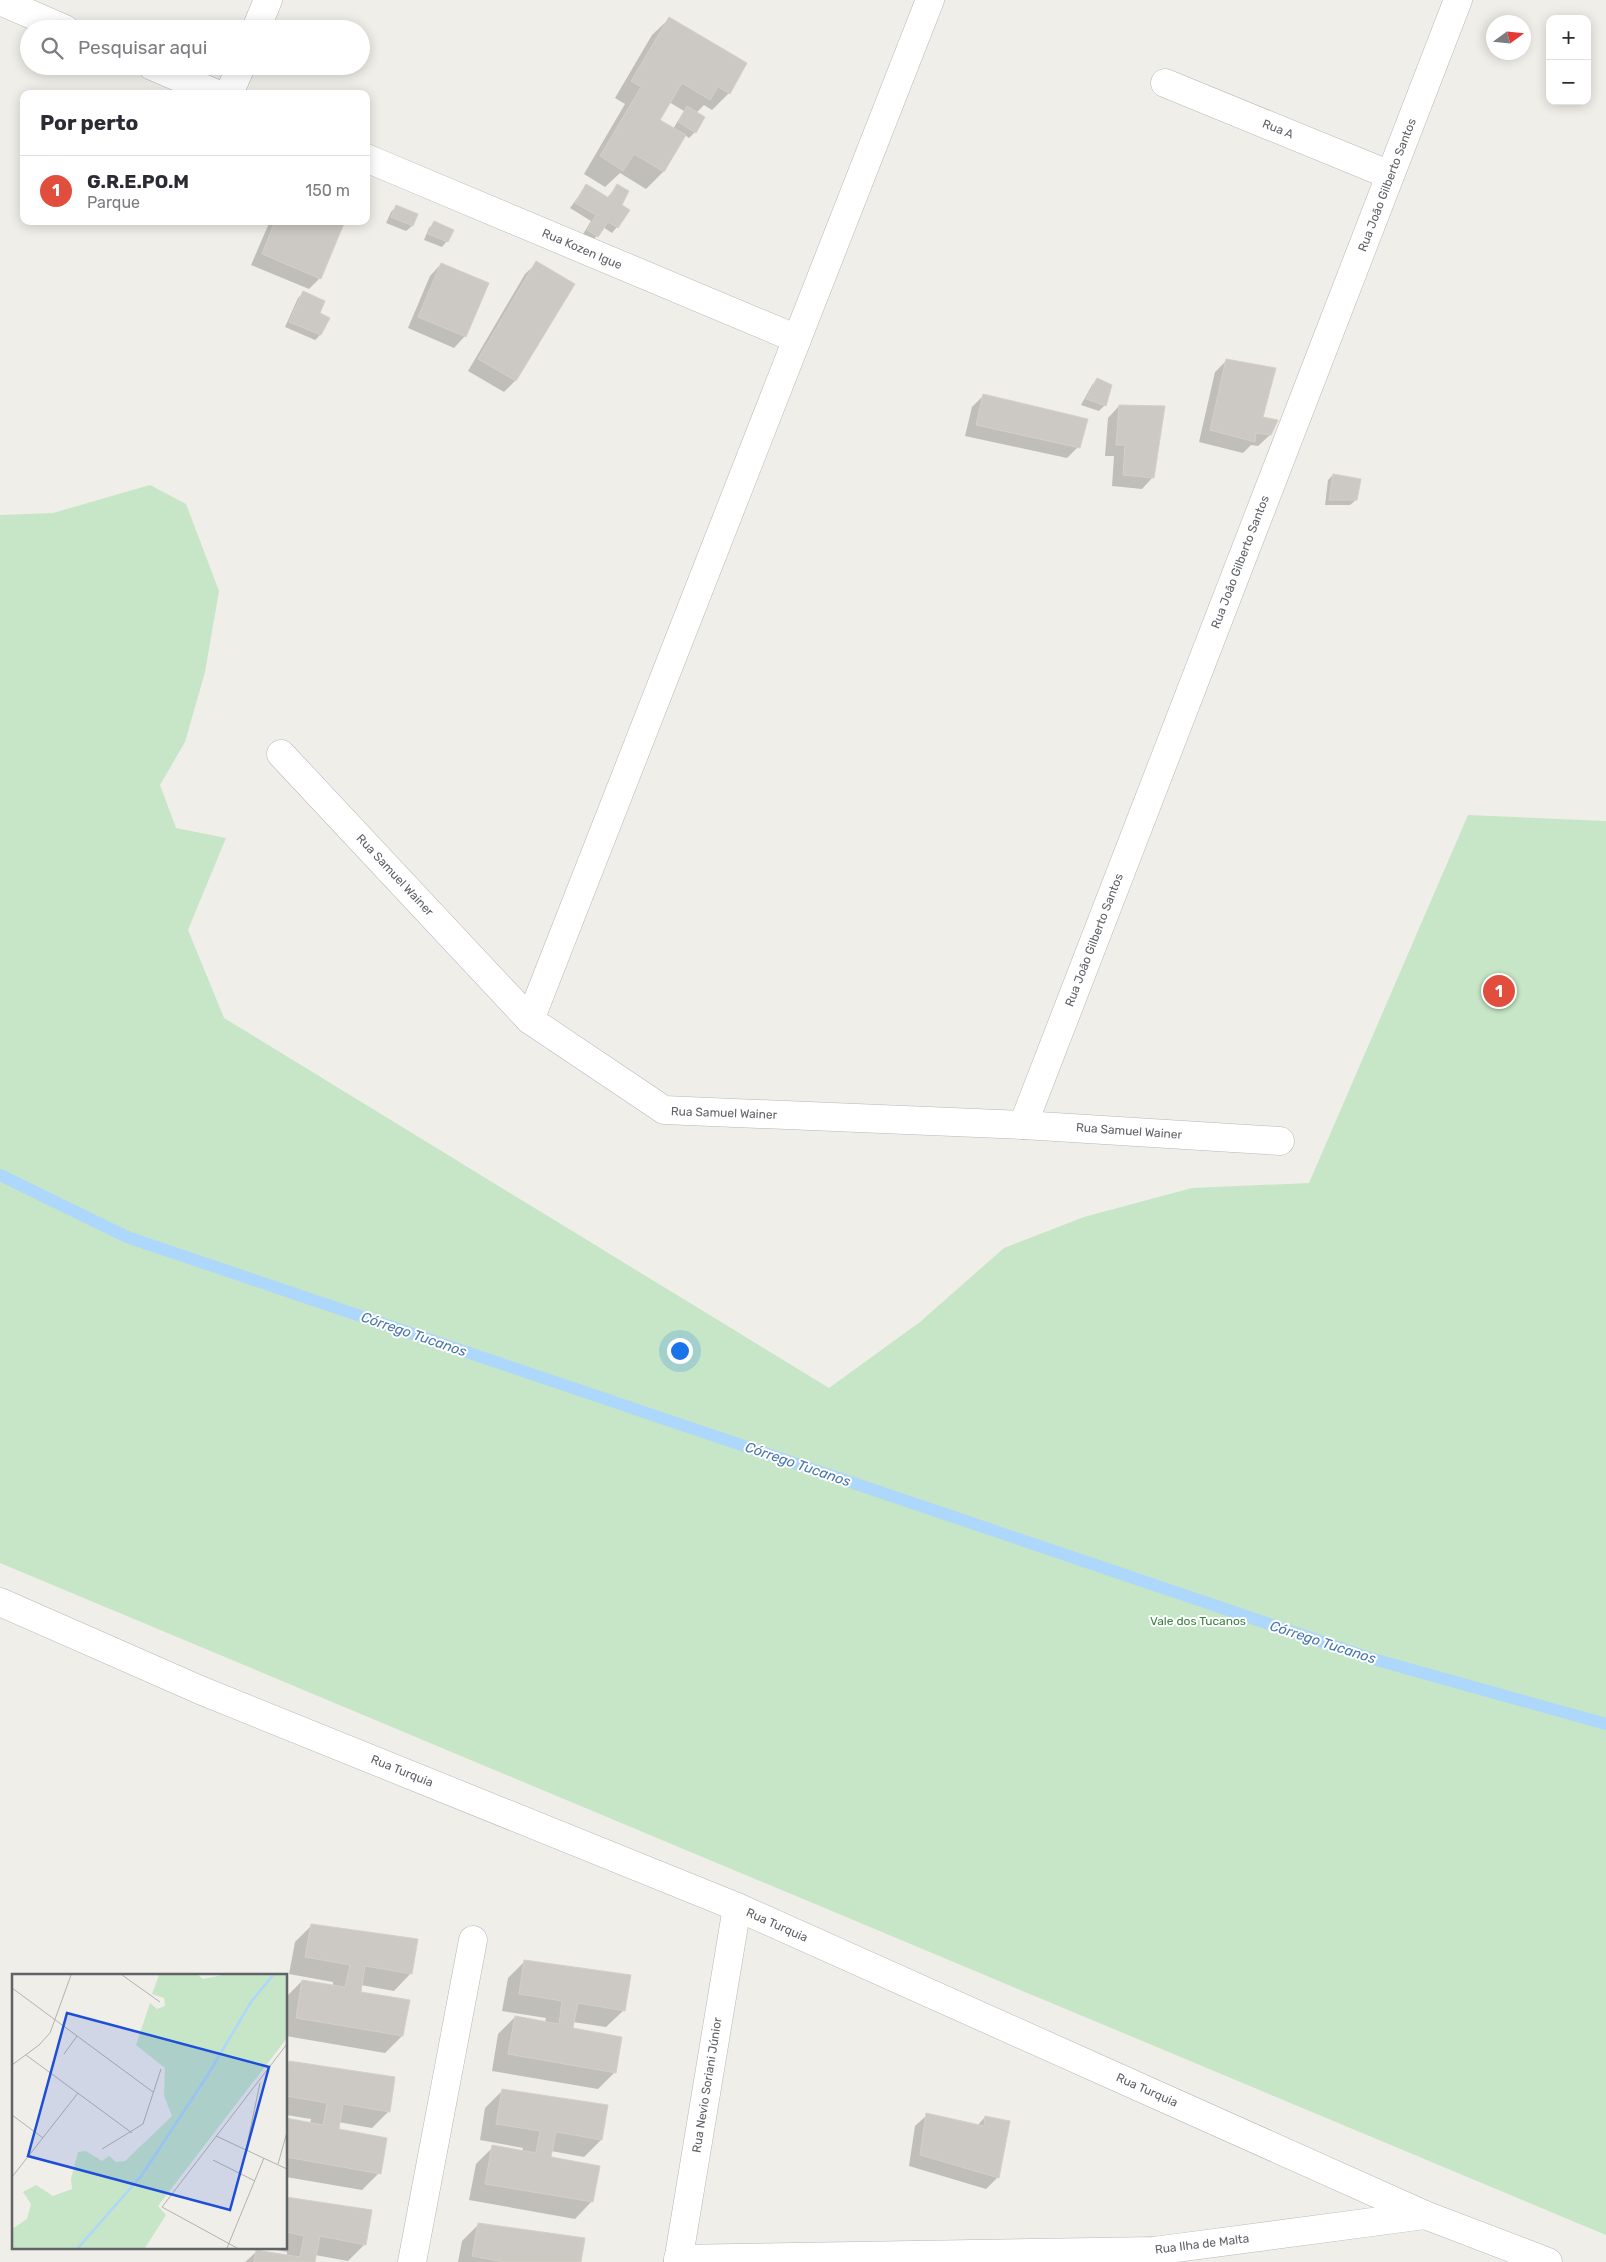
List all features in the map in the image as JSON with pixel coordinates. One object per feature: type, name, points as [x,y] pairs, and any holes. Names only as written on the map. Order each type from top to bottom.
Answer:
[{"type":"street","points":[[260,20],[268,0]]},
{"type":"street","points":[[530,1020],[930,0]]},
{"type":"street","name":"Rua João Gilberto Santos","points":[[1023,1125],[1458,0]]},
{"type":"street","points":[[0,1],[44,20]]},
{"type":"street","points":[[173,75],[208,90]]},
{"type":"street","points":[[232,90],[237,75]]},
{"type":"street","name":"Rua A","points":[[1165,83],[1390,175]]},
{"type":"street","name":"Rua Kozen Igue","points":[[370,160],[797,339]]},
{"type":"street","name":"Rua Samuel Wainer","points":[[281,754],[530,1020],[664,1110],[1023,1125],[1280,1141]]},
{"type":"street","name":"Rua Turquia","points":[[0,1602],[200,1690],[737,1907],[1425,2215],[1548,2262]]},
{"type":"street","name":"Rua Nevio Soriani Júnior","points":[[678,2260],[737,1907]]},
{"type":"street","points":[[412,2262],[473,1940]]},
{"type":"street","name":"Rua Ilha de Malta","points":[[678,2260],[1154,2251],[1425,2215]]},
{"type":"green space","name":"Vale dos Tucanos","points":[[150,485],[186,504],[219,591],[205,672],[185,742],[160,785],[176,828],[226,838],[188,930],[224,1018],[829,1388],[920,1322],[1004,1248],[1084,1217],[1192,1188],[1309,1183],[1468,815],[1606,821],[1606,2235],[0,1563],[0,515],[53,513]]},
{"type":"building","points":[[669,17],[747,63],[730,94],[718,87],[710,100],[682,83],[660,120],[686,135],[664,172],[634,154],[623,171],[600,156],[641,87],[631,81]]},
{"type":"building","points":[[687,106],[705,117],[696,133],[678,122]]},
{"type":"building","points":[[586,184],[609,198],[617,184],[629,191],[622,205],[630,210],[618,228],[608,222],[598,237],[587,230],[596,215],[575,203]]},
{"type":"building","points":[[396,205],[418,214],[413,226],[391,217]]},
{"type":"building","points":[[434,221],[454,230],[448,242],[428,234]]},
{"type":"building","points":[[273,225],[343,225],[321,279],[262,254]]},
{"type":"building","points":[[536,261],[575,284],[516,381],[478,359]]},
{"type":"building","points":[[441,263],[489,283],[466,337],[418,317]]},
{"type":"building","points":[[303,291],[325,301],[320,313],[330,318],[321,335],[289,322]]},
{"type":"building","points":[[1226,359],[1276,368],[1263,417],[1278,420],[1271,435],[1256,433],[1255,442],[1210,430]]},
{"type":"building","points":[[1097,378],[1112,385],[1106,406],[1086,399]]},
{"type":"building","points":[[983,394],[1088,419],[1080,448],[976,425]]},
{"type":"building","points":[[1119,405],[1165,406],[1154,478],[1123,475],[1125,445],[1116,445]]},
{"type":"building","points":[[1333,474],[1361,479],[1357,500],[1329,500]]},
{"type":"building","points":[[311,1924],[418,1939],[412,1974],[365,1966],[361,1992],[410,2000],[403,2036],[296,2018],[302,1980],[345,1987],[350,1965],[305,1957]]},
{"type":"building","points":[[524,1960],[631,1975],[625,2011],[578,2003],[573,2028],[622,2037],[616,2073],[508,2054],[515,2016],[559,2024],[562,2001],[519,1994]]},
{"type":"building","points":[[289,2061],[395,2077],[390,2112],[343,2104],[339,2129],[387,2138],[381,2174],[288,2157],[288,2118],[323,2125],[327,2103],[288,2096]]},
{"type":"building","points":[[502,2089],[608,2105],[602,2140],[556,2132],[551,2157],[600,2166],[593,2202],[485,2184],[492,2145],[536,2153],[540,2131],[496,2124]]},
{"type":"building","points":[[926,2113],[984,2126],[985,2116],[1010,2121],[999,2178],[920,2155]]},
{"type":"building","points":[[288,2197],[372,2210],[366,2245],[320,2236],[315,2262],[254,2262],[256,2250],[300,2257],[304,2236],[288,2232]]},
{"type":"building","points":[[478,2223],[585,2238],[581,2262],[504,2262],[472,2256]]},
{"type":"waterway","name":"Córrego Tucanos","points":[[0,1175],[127,1237],[1373,1659],[1606,1724]]},
{"type":"place","name":"G.R.E.PO.M","points":[[1499,991]]}]
